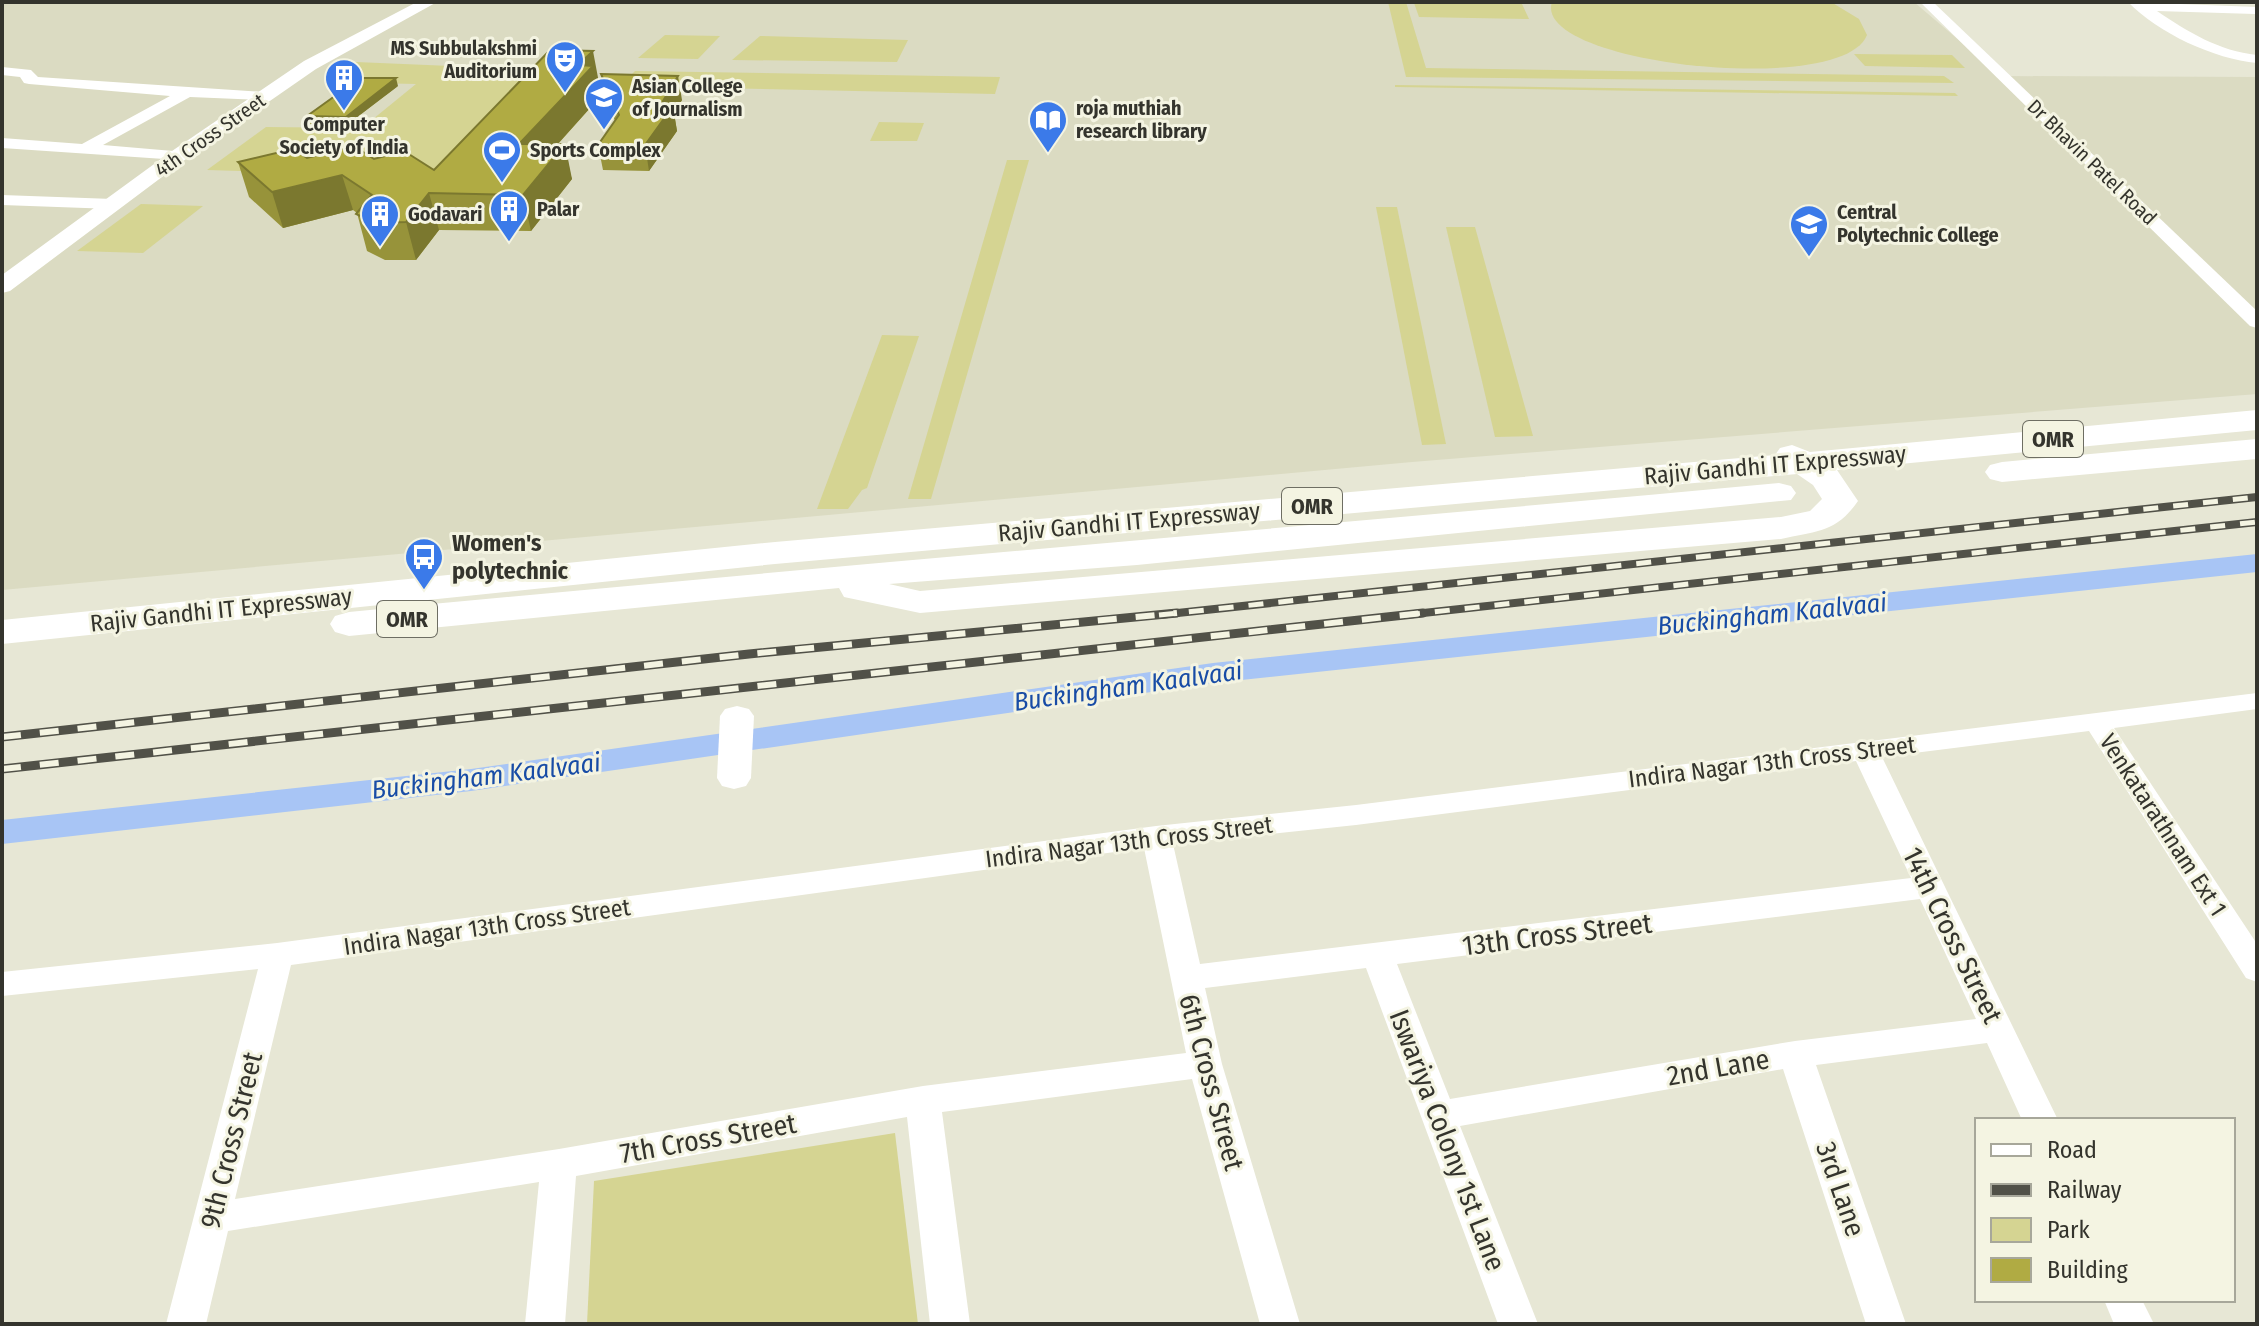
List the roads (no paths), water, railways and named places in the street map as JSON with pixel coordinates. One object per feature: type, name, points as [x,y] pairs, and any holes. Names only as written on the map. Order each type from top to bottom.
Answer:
[{"type":"main road","name":"Rajiv Gandhi IT Expressway","points":[[2,632],[775,553],[2257,420]]},
{"type":"main road","points":[[775,553],[893,525],[1411,470],[1760,448],[1797,456],[1827,479],[1840,501],[1822,519],[1781,528],[920,602],[812,579]]},
{"type":"main road","name":"Rajiv Gandhi IT Expressway","points":[[2,659],[812,579],[1137,554],[2257,449]]},
{"type":"street","name":"4th Cross Street","points":[[2,286],[179,155],[317,61],[429,2]]},
{"type":"street","name":"Dr Bhavin Patel Road","points":[[1926,2],[2257,322]]},
{"type":"street","points":[[2138,5],[2255,10]]},
{"type":"street","points":[[2138,5],[2235,59],[2257,59]]},
{"type":"street","points":[[2,71],[26,73],[29,80],[38,81],[265,96]]},
{"type":"street","points":[[84,149],[187,93]]},
{"type":"street","points":[[2,143],[179,155]]},
{"type":"street","points":[[2,200],[113,204]]},
{"type":"street","name":"Indira Nagar 13th Cross Street","points":[[2,984],[277,955],[1156,836],[1356,815],[2257,701]]},
{"type":"street","points":[[734,778],[737,716]]},
{"type":"street","name":"Venkatarathnam Ext 1","points":[[2096,721],[2257,970]]},
{"type":"street","name":"14th Cross Street","points":[[1865,750],[2039,1118]]},
{"type":"street","name":"6th Cross Street","points":[[1156,836],[1205,1064],[1280,1324]]},
{"type":"street","name":"13th Cross Street","points":[[1185,978],[1929,887]]},
{"type":"street","name":"9th Cross Street","points":[[186,1324],[277,955]]},
{"type":"street","name":"Iswariya Colony 1st Lane","points":[[1378,956],[1518,1324]]},
{"type":"street","name":"2nd Lane","points":[[1440,1115],[1795,1054],[1998,1029]]},
{"type":"street","name":"3rd Lane","points":[[1795,1054],[1886,1324]]},
{"type":"street","name":"7th Cross Street","points":[[212,1218],[559,1164],[923,1100],[1205,1064]]},
{"type":"street","points":[[923,1100],[950,1324]]},
{"type":"street","points":[[545,1324],[559,1164]]},
{"type":"street","points":[[2124,1302],[2134,1324]]},
{"type":"waterway","name":"Buckingham Kaalvaai","points":[[2,832],[471,780],[1213,673],[2257,563]]},
{"type":"railway","points":[[1159,615],[2257,497]]},
{"type":"railway","points":[[1405,615],[2257,522]]},
{"type":"railway","points":[[2,737],[749,654],[1177,613]]},
{"type":"railway","points":[[2,769],[1423,613]]},
{"type":"place","name":"MS Subbulakshmi Auditorium","points":[[565,94]]},
{"type":"place","name":"Computer Society of India","points":[[344,112]]},
{"type":"place","name":"Asian College of Journalism","points":[[604,131]]},
{"type":"place","name":"roja muthiah research library","points":[[1048,154]]},
{"type":"place","name":"Sports Complex","points":[[502,184]]},
{"type":"place","name":"Palar","points":[[509,243]]},
{"type":"place","name":"Godavari","points":[[380,248]]},
{"type":"place","name":"Central Polytechnic College","points":[[1809,258]]},
{"type":"place","name":"Women's polytechnic","points":[[424,591]]}]
